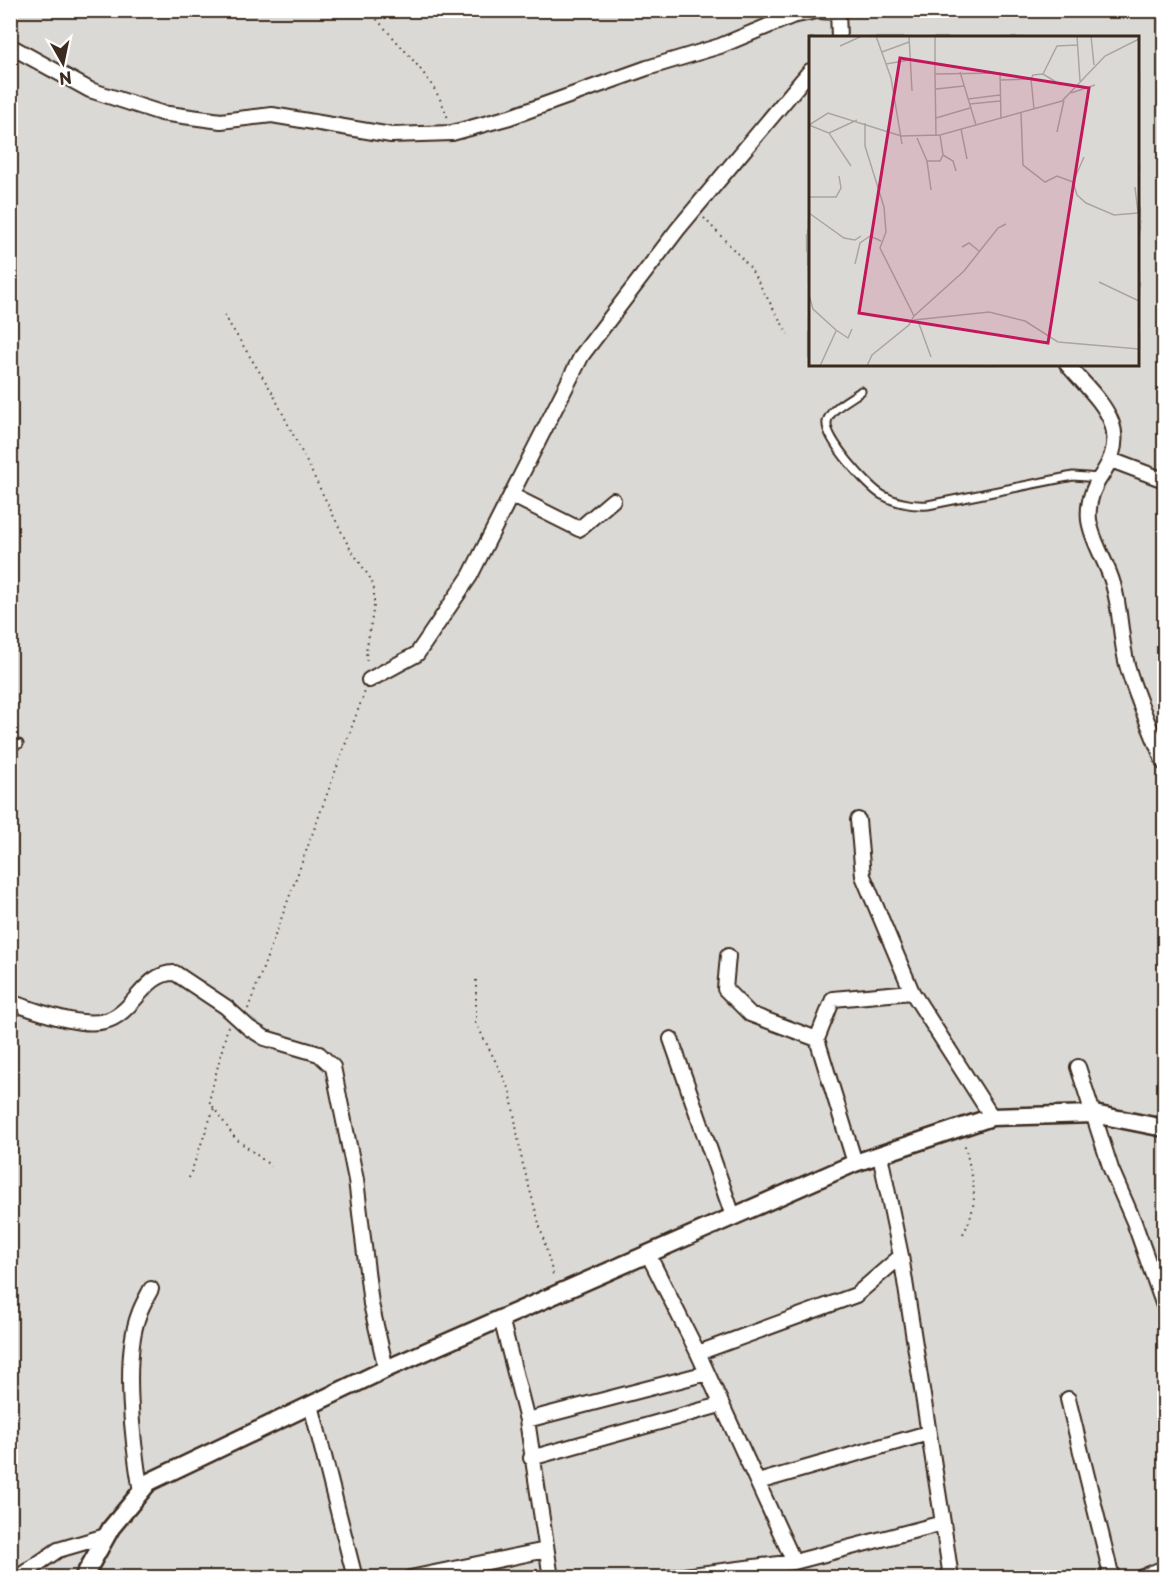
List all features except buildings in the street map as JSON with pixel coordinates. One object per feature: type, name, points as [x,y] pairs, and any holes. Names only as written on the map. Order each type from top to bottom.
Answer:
[{"type":"street","points":[[10,46],[90,90],[161,113],[221,121],[272,114],[391,135],[452,133],[510,117],[647,68],[720,45],[792,16],[809,12],[837,11],[839,36]]},
{"type":"street","points":[[369,680],[417,654],[470,576],[582,355],[678,229],[809,72]]},
{"type":"street","points":[[1069,366],[1110,417],[1115,440],[1111,460],[1090,501],[1091,528],[1113,583],[1131,676],[1164,763]]},
{"type":"street","points":[[1111,460],[1164,480]]},
{"type":"street","points":[[511,495],[579,529],[612,500]]},
{"type":"street","points":[[858,820],[863,876],[912,992],[992,1117]]},
{"type":"street","points":[[728,956],[725,989],[750,1014],[817,1039]]},
{"type":"street","points":[[10,1002],[49,1015],[92,1023],[105,1022],[126,1009],[154,980],[163,974],[175,973],[265,1038],[319,1054],[333,1067],[356,1180],[371,1304],[386,1370]]},
{"type":"street","points":[[855,1163],[817,1039],[833,999],[912,992]]},
{"type":"street","points":[[671,1039],[733,1216]]},
{"type":"street","points":[[1078,1067],[1111,1169],[1134,1222],[1164,1306]]},
{"type":"street","points":[[83,1578],[106,1536],[149,1482],[501,1318],[855,1163],[992,1117],[1094,1114],[1164,1128]]},
{"type":"street","points":[[880,1155],[901,1256],[951,1578]]},
{"type":"street","points":[[648,1254],[698,1353],[794,1562]]},
{"type":"street","points":[[698,1353],[856,1295],[901,1256]]},
{"type":"street","points":[[141,1492],[132,1439],[132,1340],[139,1313],[151,1289]]},
{"type":"street","points":[[501,1318],[527,1420],[551,1578]]},
{"type":"street","points":[[527,1420],[707,1373]]},
{"type":"street","points":[[1068,1399],[1112,1578]]},
{"type":"street","points":[[311,1405],[355,1578]]},
{"type":"street","points":[[531,1458],[720,1405]]},
{"type":"street","points":[[758,1482],[928,1433]]},
{"type":"street","points":[[668,1578],[794,1562],[943,1523]]},
{"type":"street","points":[[17,1578],[58,1550],[106,1536]]},
{"type":"street","points":[[410,1578],[546,1550]]},
{"type":"street","points":[[1140,1578],[1164,1569]]},
{"type":"lane","points":[[861,391],[831,413],[827,430],[832,441],[874,490],[891,499],[909,505],[928,505],[1073,476],[1100,478]]},
{"type":"lane","points":[[10,746],[19,744]]},
{"type":"path","points":[[369,10],[429,78],[444,104],[452,133]]},
{"type":"path","points":[[696,209],[749,266],[788,334]]},
{"type":"path","points":[[224,315],[272,392],[348,545],[370,578],[374,589],[374,606],[366,651],[369,680],[243,1022]]},
{"type":"path","points":[[476,980],[476,1023],[510,1090],[522,1161],[558,1293]]},
{"type":"path","points":[[232,1013],[209,1101],[235,1138],[271,1166]]},
{"type":"path","points":[[189,1178],[214,1108]]},
{"type":"path","points":[[961,1127],[976,1197],[975,1207],[963,1234]]},
{"type":"shaded area","points":[[11,11],[1164,11],[1164,1577],[11,1578]]}]
